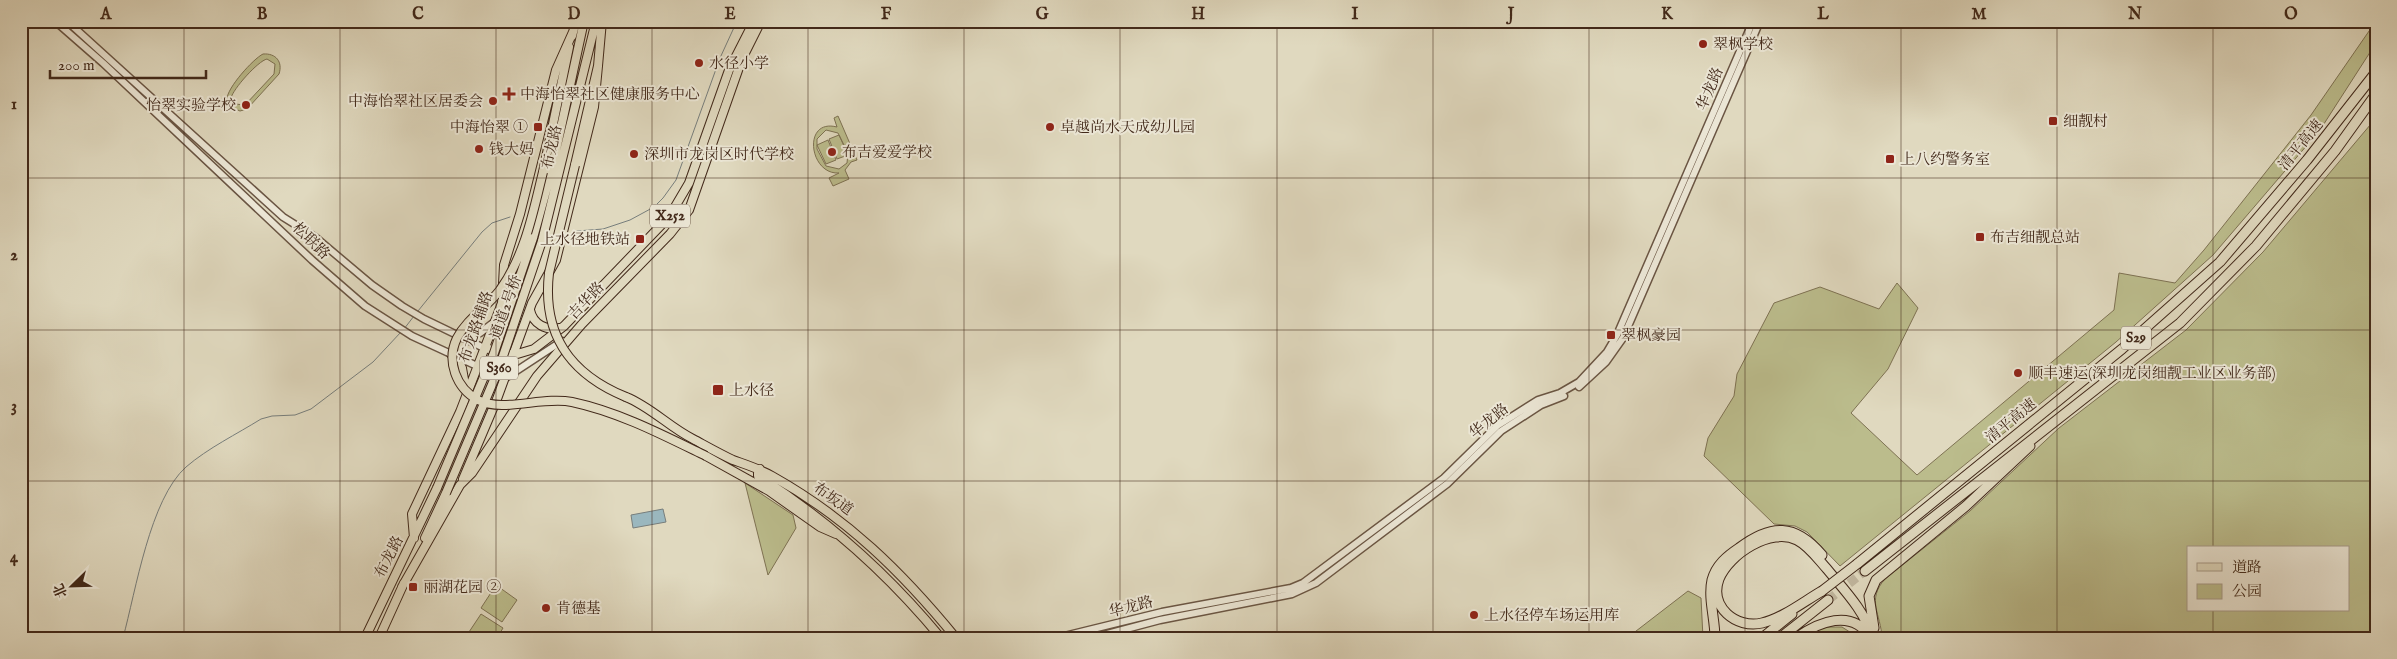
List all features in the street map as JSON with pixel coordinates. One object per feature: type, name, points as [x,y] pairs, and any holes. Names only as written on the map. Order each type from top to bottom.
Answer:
[{"type":"highway","points":[[2327,135],[2376,62]]},
{"type":"highway","name":"清平高速","points":[[1762,638],[1857,564],[2175,304],[2220,262],[2252,226],[2376,72]]},
{"type":"highway","name":"清平高速","points":[[1865,571],[2053,421],[2180,323],[2256,246],[2335,151],[2376,94]]},
{"type":"highway","points":[[2335,151],[2376,103]]},
{"type":"highway","points":[[1874,637],[1869,596],[1876,580],[1966,506],[2053,421]]},
{"type":"highway","points":[[1715,638],[1711,588],[1716,570],[1730,554],[1754,536],[1767,531],[1781,530],[1799,534],[1819,551],[1860,601],[1874,637]]},
{"type":"highway","points":[[1822,591],[1776,618],[1763,623],[1747,624],[1734,620],[1725,612],[1719,601],[1717,588],[1725,568],[1753,545],[1768,538],[1792,538],[1800,542],[1814,555],[1855,602],[1874,637]]},
{"type":"highway","points":[[1780,638],[1828,600]]},
{"type":"highway","points":[[1796,638],[1822,622],[1840,620],[1858,625],[1874,637]]},
{"type":"main road","points":[[576,21],[543,172],[527,232],[515,265],[494,297],[466,325],[456,342],[453,358],[457,378],[471,395],[486,403],[503,405],[541,400],[570,402],[594,408],[655,431],[706,456],[769,491],[825,530],[839,535]]},
{"type":"main road","name":"布龙路","points":[[533,238],[547,190],[584,21]]},
{"type":"main road","name":"布龙路","points":[[542,240],[556,192],[596,21]]},
{"type":"main road","points":[[460,485],[514,355],[530,310],[543,280],[556,260],[565,231],[594,107],[602,21]]},
{"type":"main road","name":"吉华路","points":[[514,355],[534,349],[564,326],[655,234],[680,201],[698,160],[729,70],[754,21]]},
{"type":"main road","name":"吉华路","points":[[402,587],[460,485],[472,472],[533,381],[582,324],[670,234],[689,210],[742,59],[761,21]]},
{"type":"main road","name":"布龙路辅路","points":[[414,538],[412,514],[465,399],[503,299],[504,265],[520,214],[556,70],[573,32]]},
{"type":"main road","name":"布坂道","points":[[598,66],[550,273],[548,290],[550,316],[562,348],[576,366],[602,386],[648,407],[694,440],[816,502],[879,552],[908,581],[956,638]]},
{"type":"main road","name":"通道2号桥","points":[[437,488],[494,353],[533,238]]},
{"type":"main road","name":"通道2号桥","points":[[446,492],[500,368],[542,240]]},
{"type":"main road","points":[[530,310],[534,320],[544,328],[554,329],[564,326]]},
{"type":"main road","points":[[484,348],[514,355]]},
{"type":"main road","points":[[449,353],[458,362],[464,374],[465,399]]},
{"type":"main road","name":"布坂道","points":[[759,473],[823,519],[889,579],[941,638]]},
{"type":"main road","name":"布龙路","points":[[365,638],[437,488]]},
{"type":"main road","name":"布龙路","points":[[379,638],[446,492]]},
{"type":"street","name":"松联路","points":[[55,21],[110,69],[352,296],[412,336],[505,377]]},
{"type":"street","name":"松联路","points":[[68,21],[283,217],[315,237],[372,285],[402,306],[424,319],[484,348]]},
{"type":"street","name":"华龙路","points":[[1056,638],[1162,612],[1291,588],[1303,582],[1444,478],[1497,426],[1538,400],[1560,393],[1579,382],[1594,366],[1617,335],[1753,21]]},
{"type":"street","name":"华龙路","points":[[1092,638],[1160,620],[1292,594],[1311,586],[1447,484],[1501,431],[1541,405],[1563,397],[1582,385],[1599,369],[1623,338],[1760,21]]},
{"type":"street","points":[[463,338],[480,333],[494,322]]},
{"type":"street","points":[[505,377],[513,375],[537,359],[582,324]]},
{"type":"green space","points":[[2376,21],[2376,43],[2320,130],[2213,255],[2116,342],[1840,566],[1807,532],[1795,526],[1774,524],[1704,456],[1708,438],[1734,396],[1737,374],[1774,303],[1820,287],[1879,309],[1897,283],[1918,308],[1888,369],[1851,413],[1917,475],[2114,310],[2119,273],[2175,283],[2204,250],[2311,115]]},
{"type":"green space","points":[[263,54],[268,54],[275,57],[280,66],[279,74],[247,109],[240,111],[233,108],[227,99],[231,88],[241,74]],"holes":[[[267,59],[275,64],[274,74],[245,105],[235,104],[231,98],[241,82],[252,70]]]},
{"type":"green space","points":[[838,116],[857,160],[851,162],[845,170],[849,179],[833,186],[829,178],[839,173],[829,171],[821,165],[816,157],[814,138],[818,131],[826,126],[837,127],[834,118]],"holes":[[[826,130],[838,133],[848,153],[847,163],[839,169],[826,166],[817,149],[817,139]]]},
{"type":"green space","points":[[2376,118],[2376,638],[1882,638],[1875,601],[1879,587],[1885,579],[1970,511],[2059,428],[2186,330],[2263,252]]},
{"type":"green space","points":[[839,135],[848,155],[837,159],[829,139]]},
{"type":"green space","points":[[828,140],[836,160],[826,164],[817,145]]},
{"type":"green space","points":[[745,483],[793,515],[796,528],[768,575]]},
{"type":"green space","points":[[496,585],[517,600],[502,622],[481,608]]},
{"type":"green space","points":[[1688,591],[1701,598],[1703,638],[1627,638]]},
{"type":"green space","points":[[481,614],[503,628],[497,638],[465,638]]},
{"type":"green space","points":[[1827,627],[1842,627],[1859,638],[1802,638],[1814,630]]},
{"type":"water","points":[[663,509],[666,522],[633,528],[631,515]]},
{"type":"waterway","points":[[577,231],[603,229],[630,220],[654,207],[663,198],[676,180],[720,58],[737,21]]},
{"type":"waterway","points":[[418,311],[482,232],[492,223],[510,217]]},
{"type":"waterway","points":[[404,329],[414,316]]},
{"type":"waterway","points":[[123,638],[139,571],[154,523],[163,500],[173,482],[186,467],[213,447],[261,419],[272,416],[295,415],[311,409],[373,362],[401,332]]},
{"type":"tunnel","points":[[1828,600],[1865,571]]},
{"type":"place","name":"翠枫学校","points":[[1703,44]]},
{"type":"place","name":"水径小学","points":[[699,63]]},
{"type":"place","name":"中海怡翠社区健康服务中心","points":[[509,94]]},
{"type":"place","name":"中海怡翠社区居委会","points":[[493,101]]},
{"type":"place","name":"怡翠实验学校","points":[[246,105]]},
{"type":"place","name":"细靓村","points":[[2053,121]]},
{"type":"place","name":"中海怡翠 ①","points":[[538,127]]},
{"type":"place","name":"卓越尚水天成幼儿园","points":[[1050,127]]},
{"type":"place","name":"钱大妈","points":[[479,149]]},
{"type":"place","name":"布吉爱爱学校","points":[[832,152]]},
{"type":"place","name":"深圳市龙岗区时代学校","points":[[634,154]]},
{"type":"place","name":"上八约警务室","points":[[1890,159]]},
{"type":"place","name":"布吉细靓总站","points":[[1980,237]]},
{"type":"place","name":"上水径地铁站","points":[[640,239]]},
{"type":"place","name":"翠枫豪园","points":[[1611,335]]},
{"type":"place","name":"顺丰速运(深圳龙岗细靓工业区业务部)","points":[[2018,373]]},
{"type":"place","name":"上水径","points":[[718,390]]},
{"type":"place","name":"丽湖花园 ②","points":[[413,587]]},
{"type":"place","name":"肯德基","points":[[546,608]]},
{"type":"place","name":"上水径停车场运用库","points":[[1474,615]]}]
